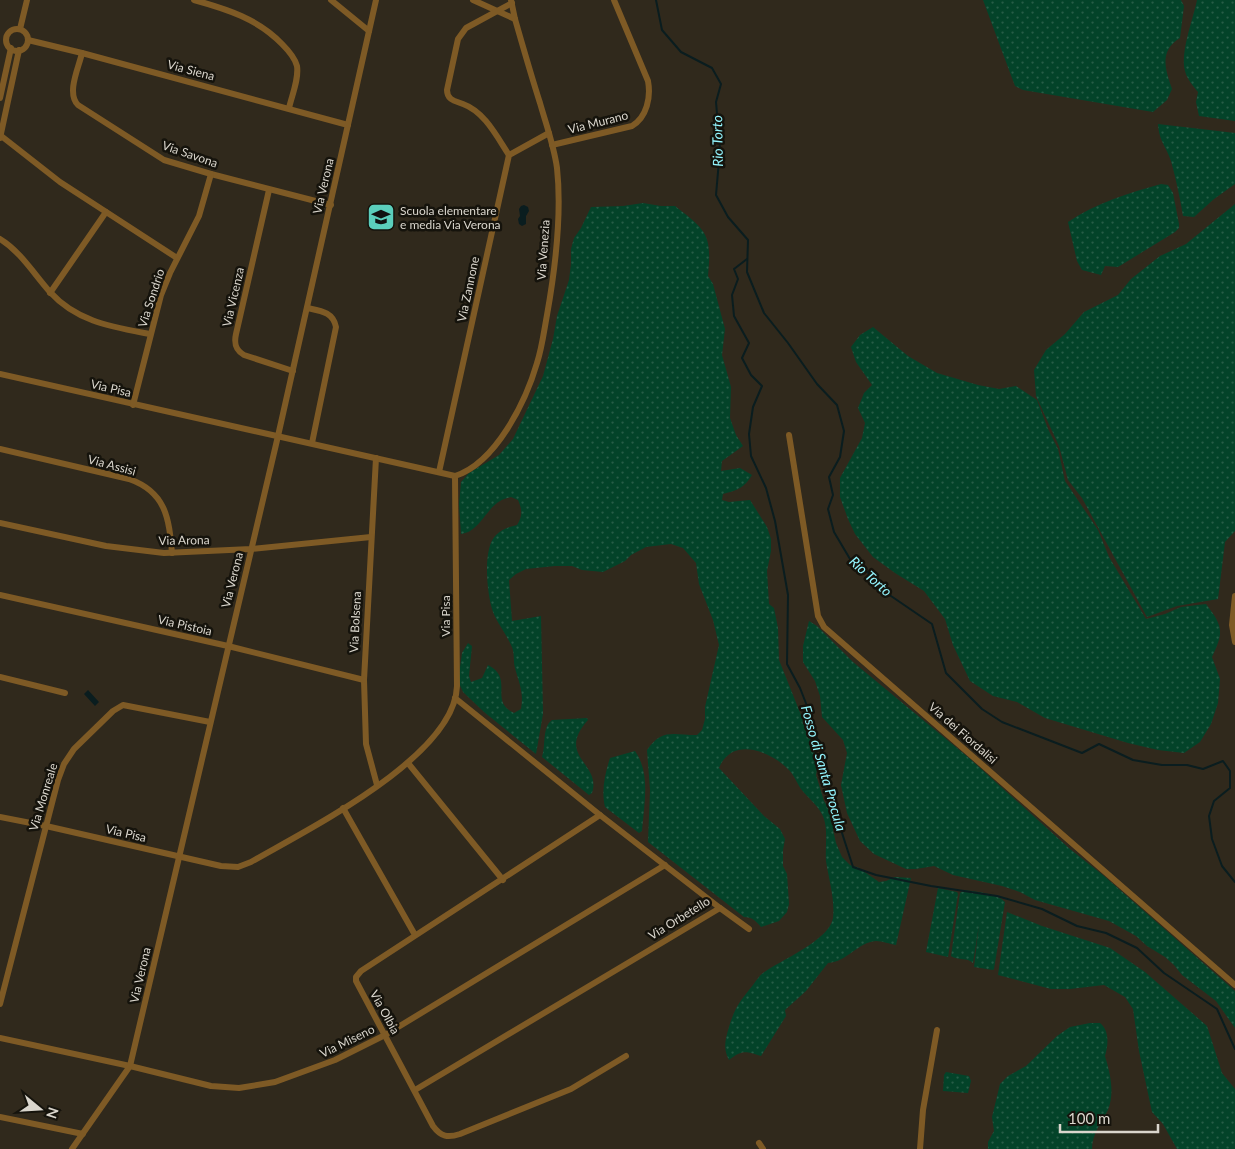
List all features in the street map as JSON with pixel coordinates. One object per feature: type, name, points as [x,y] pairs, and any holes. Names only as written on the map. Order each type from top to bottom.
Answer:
[{"type":"street","points":[[20,29],[27,0]]},
{"type":"street","points":[[194,0],[256,22],[287,49],[294,59],[297,68],[289,108]]},
{"type":"street","points":[[331,0],[368,31]]},
{"type":"street","name":"Via Verona","points":[[72,1149],[130,1066],[293,371],[376,0]]},
{"type":"street","points":[[473,0],[515,19]]},
{"type":"street","name":"Via Murano","points":[[552,144],[631,127],[639,122],[645,111],[649,95],[648,81],[614,0]]},
{"type":"street","points":[[511,2],[466,28],[460,34],[447,93],[450,98],[470,106],[478,112],[510,155],[549,133]]},
{"type":"street","name":"Via Venezia","points":[[455,476],[478,464],[497,443],[520,403],[539,359],[552,284],[556,244],[558,182],[552,144],[511,2]]},
{"type":"street","points":[[0,98],[5,41],[14,29],[20,29],[26,33],[28,40],[25,47],[19,50]]},
{"type":"street","name":"Via Siena","points":[[28,40],[348,125]]},
{"type":"street","points":[[5,41],[19,50]]},
{"type":"street","points":[[19,50],[0,136],[60,182],[177,258]]},
{"type":"street","name":"Via Savona","points":[[82,53],[72,91],[76,103],[160,158],[269,190],[331,205]]},
{"type":"street","name":"Via Zannone","points":[[439,472],[510,155]]},
{"type":"street","name":"Via Sondrio","points":[[133,405],[163,288],[201,212],[211,174]]},
{"type":"street","name":"Via Vicenza","points":[[269,190],[235,344],[237,350],[244,355],[293,371]]},
{"type":"street","points":[[50,292],[106,212]]},
{"type":"street","points":[[0,239],[14,250],[50,292],[69,309],[90,320],[150,334]]},
{"type":"street","points":[[307,308],[329,314],[335,322],[336,330],[312,443]]},
{"type":"street","name":"Via Pisa","points":[[0,374],[455,476],[457,686],[450,712],[439,730],[426,746],[408,762],[377,786],[343,808],[244,865],[224,867],[0,817]]},
{"type":"street","name":"Via dei Fiordalisi","points":[[789,435],[818,616],[824,627],[1235,985]]},
{"type":"street","name":"Via Assisi","points":[[0,449],[129,479],[142,485],[156,497],[164,508],[170,526],[172,553]]},
{"type":"street","name":"Via Bolsena","points":[[376,458],[364,680],[366,744],[377,786]]},
{"type":"street","name":"Via Arona","points":[[0,523],[106,546],[147,552],[172,553],[251,549],[371,536]]},
{"type":"street","name":"Via Pistoia","points":[[0,595],[228,646],[364,680]]},
{"type":"street","points":[[1235,596],[1232,625],[1235,642]]},
{"type":"street","points":[[0,677],[65,693]]},
{"type":"street","name":"Via Orbetello","points":[[415,1090],[720,908],[600,815],[455,698]]},
{"type":"street","name":"Via Monreale","points":[[0,1004],[60,774],[68,757],[77,745],[117,707],[127,705],[210,722]]},
{"type":"street","points":[[408,762],[503,880]]},
{"type":"street","points":[[343,808],[415,935]]},
{"type":"street","name":"Via Olbia","points":[[600,815],[503,880],[415,935],[361,971],[356,977],[357,984],[415,1090],[434,1129],[442,1135],[452,1136],[571,1089],[626,1056]]},
{"type":"street","name":"Via Miseno","points":[[0,1038],[130,1066],[205,1085],[225,1088],[275,1082],[312,1070],[349,1054],[385,1035],[665,865]]},
{"type":"street","points":[[720,908],[749,929]]},
{"type":"street","points":[[920,1149],[923,1110],[937,1030]]},
{"type":"street","points":[[0,1117],[83,1134]]},
{"type":"green space","points":[[983,0],[1181,0],[1184,6],[1180,38],[1173,43],[1166,55],[1167,74],[1172,89],[1167,100],[1153,112],[1023,90],[1015,86]]},
{"type":"green space","points":[[1197,0],[1235,0],[1235,121],[1199,116],[1196,102],[1198,92],[1187,77],[1184,63],[1186,45]]},
{"type":"green space","points":[[1158,124],[1235,133],[1235,184],[1194,217],[1183,216],[1171,161],[1161,139]]},
{"type":"green space","points":[[1161,184],[1168,185],[1173,193],[1179,228],[1118,267],[1105,266],[1101,275],[1082,270],[1077,261],[1068,222],[1101,204]]},
{"type":"green space","points":[[643,203],[675,206],[701,228],[708,242],[708,276],[713,284],[725,329],[722,355],[731,387],[730,418],[736,435],[743,446],[722,461],[721,471],[740,468],[752,475],[740,488],[723,494],[722,500],[729,502],[750,500],[767,527],[771,539],[767,571],[769,604],[774,608],[778,628],[779,660],[819,760],[816,775],[824,801],[833,816],[833,830],[836,843],[842,857],[850,865],[859,868],[879,882],[895,877],[911,878],[896,945],[878,941],[870,942],[835,962],[828,963],[806,991],[785,1010],[786,1016],[761,1056],[744,1052],[737,1054],[729,1060],[725,1048],[726,1036],[733,1014],[741,1000],[763,973],[814,942],[823,934],[830,926],[833,918],[833,904],[826,861],[826,829],[824,819],[789,770],[772,757],[762,753],[752,750],[733,752],[725,758],[719,768],[764,816],[780,829],[785,839],[783,866],[787,874],[789,904],[787,912],[779,921],[761,927],[754,920],[744,917],[648,842],[650,790],[647,750],[652,743],[663,736],[669,734],[697,735],[702,730],[705,719],[705,707],[719,645],[713,620],[699,584],[696,563],[683,548],[671,544],[646,547],[631,555],[625,561],[603,572],[582,570],[572,566],[555,566],[526,569],[509,580],[512,621],[541,616],[543,714],[536,754],[484,712],[463,692],[459,683],[462,653],[468,643],[472,646],[469,676],[471,682],[482,678],[488,665],[500,677],[501,696],[507,708],[514,713],[521,709],[521,693],[514,665],[513,651],[493,612],[487,572],[487,561],[492,541],[501,531],[517,525],[521,516],[520,506],[518,500],[511,497],[501,500],[478,525],[461,534],[459,504],[461,482],[469,473],[499,455],[513,439],[543,376],[557,316],[569,280],[571,249],[574,238],[591,207]]},
{"type":"green space","points":[[1235,204],[1235,531],[1225,542],[1218,599],[1177,606],[1147,617],[1082,498],[1068,480],[1059,446],[1036,396],[1034,370],[1046,350],[1065,334],[1084,312],[1118,295],[1131,279],[1160,256],[1186,244]]},
{"type":"green space","points":[[873,327],[908,356],[937,373],[999,389],[1016,386],[1037,400],[1058,449],[1065,481],[1098,530],[1109,557],[1146,619],[1181,607],[1206,604],[1216,618],[1220,629],[1219,641],[1212,657],[1220,679],[1218,703],[1211,724],[1200,742],[1184,753],[1158,750],[1128,743],[1045,718],[1017,702],[993,696],[970,681],[953,645],[945,619],[924,591],[873,557],[855,534],[840,497],[840,478],[862,438],[865,423],[858,408],[864,393],[872,385],[856,362],[851,347],[860,335]]},
{"type":"green space","points":[[809,621],[817,626],[853,662],[969,758],[1070,849],[1104,876],[1235,991],[1235,1028],[1216,1001],[1182,975],[1165,957],[1147,946],[1136,936],[1109,921],[1035,900],[1020,892],[1002,886],[953,875],[934,866],[906,869],[874,854],[860,841],[847,813],[841,785],[847,753],[843,740],[822,717],[820,696],[815,681],[803,662],[803,646]]},
{"type":"green space","points":[[587,718],[588,720],[579,733],[576,743],[577,751],[591,774],[593,783],[592,793],[589,795],[542,757],[545,732],[552,720]]},
{"type":"green space","points":[[635,751],[640,760],[645,779],[642,831],[639,833],[605,807],[603,794],[610,758]]},
{"type":"green space","points":[[938,888],[957,892],[958,894],[948,957],[926,952]]},
{"type":"green space","points":[[964,890],[992,895],[1005,902],[993,970],[974,967],[979,925],[973,963],[951,956],[960,893]]},
{"type":"green space","points":[[1007,912],[1042,926],[1110,948],[1145,972],[1207,1026],[1222,1073],[1235,1089],[1235,1149],[1177,1149],[1163,1124],[1152,1112],[1139,1051],[1133,1009],[1125,997],[1104,985],[1051,989],[998,975]]},
{"type":"green space","points":[[1100,1023],[1107,1034],[1105,1056],[1111,1089],[1108,1110],[1095,1133],[1092,1149],[988,1149],[988,1142],[994,1131],[992,1117],[1000,1084],[1008,1076],[1026,1066],[1057,1036],[1070,1027]]},
{"type":"green space","points":[[946,1072],[969,1076],[971,1081],[968,1093],[943,1091],[944,1075]]},
{"type":"shaded area","points":[[524,205],[528,207],[529,211],[526,216],[526,224],[522,226],[519,224],[518,219],[520,216],[519,209]]},
{"type":"shaded area","points":[[88,690],[99,702],[95,706],[84,694]]},
{"type":"waterway","name":"Rio Torto","points":[[656,0],[662,30],[681,52],[712,68],[721,84],[716,102],[720,149],[716,195],[728,217],[748,240],[747,272],[764,313],[817,384],[837,405],[844,431],[840,457],[829,477],[833,495],[828,509],[834,532],[850,559],[871,575],[891,596],[932,624],[946,673],[982,709],[1002,722],[1082,753],[1099,744],[1133,760],[1162,765],[1187,765],[1203,769],[1223,761],[1230,771],[1230,788],[1214,801],[1209,816],[1212,839],[1222,866],[1235,882]]},
{"type":"waterway","name":"Fosso di Santa Procula","points":[[747,259],[734,269],[738,279],[732,295],[734,316],[749,343],[742,358],[751,375],[762,386],[753,407],[749,434],[751,456],[766,488],[775,521],[788,595],[787,664],[800,688],[809,711],[810,727],[820,743],[826,763],[828,785],[833,805],[853,867],[876,875],[997,896],[1042,909],[1077,926],[1106,933],[1137,948],[1164,973],[1217,1009],[1235,1049]]},
{"type":"place","name":"Scuola elementare e media Via Verona","points":[[381,217]]}]
